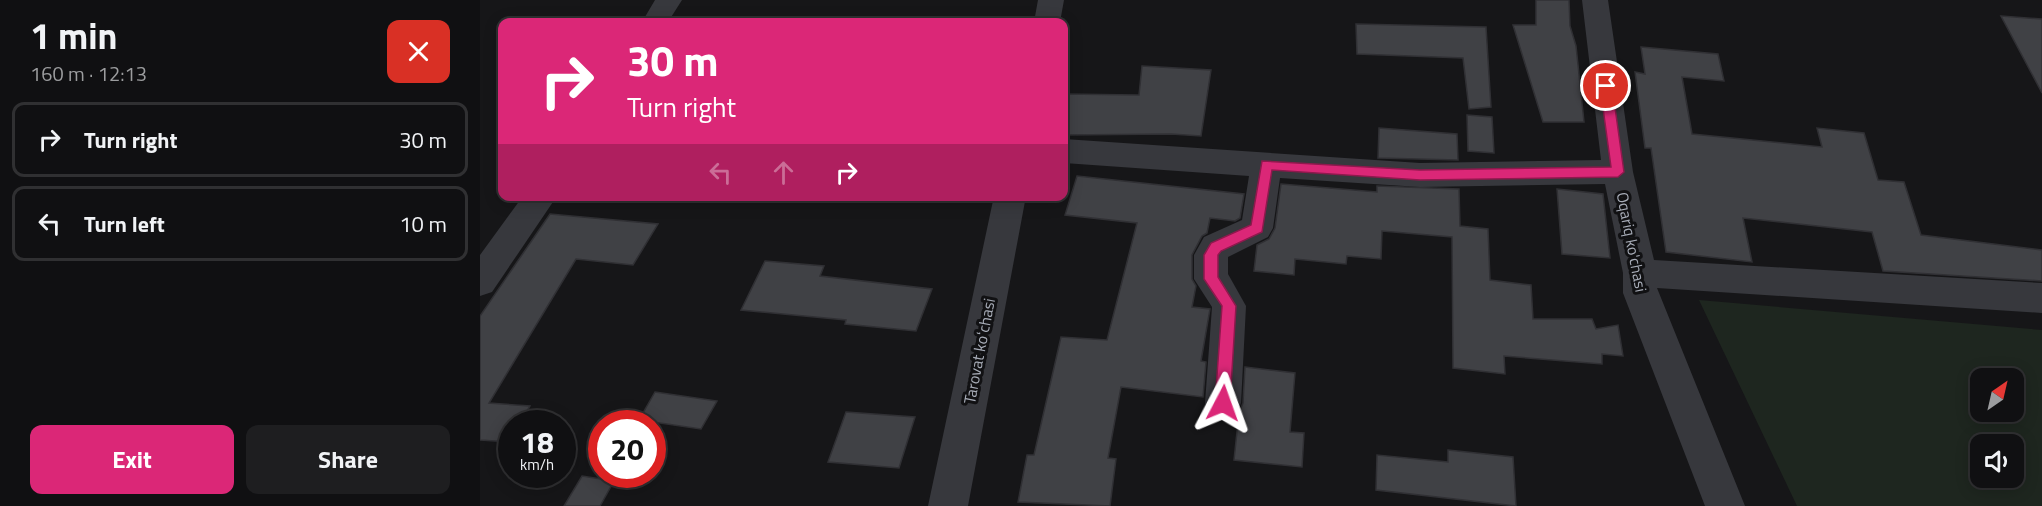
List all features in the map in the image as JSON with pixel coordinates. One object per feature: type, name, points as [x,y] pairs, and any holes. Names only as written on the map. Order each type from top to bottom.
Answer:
[{"type":"street","points":[[658,18],[669,0]]},
{"type":"street","points":[[1048,18],[1051,0]]},
{"type":"street","name":"Oqariq ko'chasi","points":[[1595,0],[1618,172],[1640,273],[1640,293],[1725,506]]},
{"type":"street","points":[[1068,151],[1420,175],[1618,172]]},
{"type":"street","points":[[1223,403],[1229,306],[1211,279],[1211,255],[1216,247],[1257,228],[1266,165]]},
{"type":"street","points":[[480,282],[537,201]]},
{"type":"street","name":"Tarovat koʻchasi","points":[[948,506],[1009,201]]},
{"type":"street","points":[[1640,273],[2042,298]]},
{"type":"shaded area","points":[[1699,300],[2042,330],[2042,506],[1797,506]]},
{"type":"building","points":[[1536,0],[1569,0],[1570,26],[1576,46],[1584,122],[1543,122],[1513,25],[1536,25]]},
{"type":"building","points":[[2001,16],[2042,19],[2042,93]]},
{"type":"building","points":[[1356,24],[1486,27],[1491,107],[1469,109],[1463,58],[1357,54]]},
{"type":"building","points":[[1641,47],[1718,54],[1724,81],[1682,77],[1692,134],[1822,147],[1817,128],[1864,133],[1878,180],[1904,182],[1921,235],[2042,250],[2042,281],[1883,271],[1872,232],[1743,218],[1752,262],[1666,252],[1651,148],[1645,148],[1635,72],[1645,74]]},
{"type":"building","points":[[1142,66],[1211,70],[1201,136],[1068,135],[1068,94],[1139,95]]},
{"type":"building","points":[[1467,115],[1492,117],[1494,153],[1468,151]]},
{"type":"building","points":[[1379,128],[1457,134],[1458,160],[1378,158]]},
{"type":"building","points":[[1077,176],[1244,194],[1240,218],[1235,221],[1210,218],[1207,233],[1202,236],[1192,255],[1192,279],[1196,286],[1192,307],[1210,309],[1201,361],[1206,362],[1203,397],[1121,387],[1108,458],[1116,459],[1110,506],[1018,502],[1027,455],[1034,455],[1061,337],[1107,340],[1137,223],[1065,215]]},
{"type":"building","points":[[1281,184],[1377,192],[1377,186],[1459,189],[1460,226],[1488,229],[1490,280],[1531,285],[1533,319],[1592,319],[1596,329],[1618,325],[1623,356],[1602,354],[1602,364],[1504,356],[1505,374],[1453,368],[1452,237],[1382,231],[1381,259],[1347,256],[1346,264],[1295,259],[1294,275],[1254,271],[1257,245],[1269,239],[1275,228]]},
{"type":"building","points":[[1557,189],[1603,194],[1610,258],[1562,254]]},
{"type":"building","points":[[550,214],[658,224],[633,265],[576,259],[489,403],[530,406],[528,410],[498,410],[498,441],[480,440],[480,316]]},
{"type":"building","points":[[765,261],[824,266],[820,276],[932,289],[916,331],[845,324],[846,320],[741,310]]},
{"type":"building","points":[[1245,367],[1295,373],[1290,432],[1304,433],[1302,467],[1234,460],[1239,413],[1243,403]]},
{"type":"building","points":[[655,392],[717,401],[701,429],[666,424],[666,410],[645,410]]},
{"type":"building","points":[[846,412],[915,417],[899,468],[828,462]]},
{"type":"building","points":[[1448,450],[1513,457],[1516,506],[1376,490],[1377,455],[1448,462]]},
{"type":"building","points":[[582,476],[588,477],[588,488],[610,488],[600,506],[564,506]]},
{"type":"route","points":[[1223,403],[1229,306],[1211,279],[1211,255],[1216,247],[1257,228],[1266,165],[1420,175],[1618,172],[1606,86]]}]
